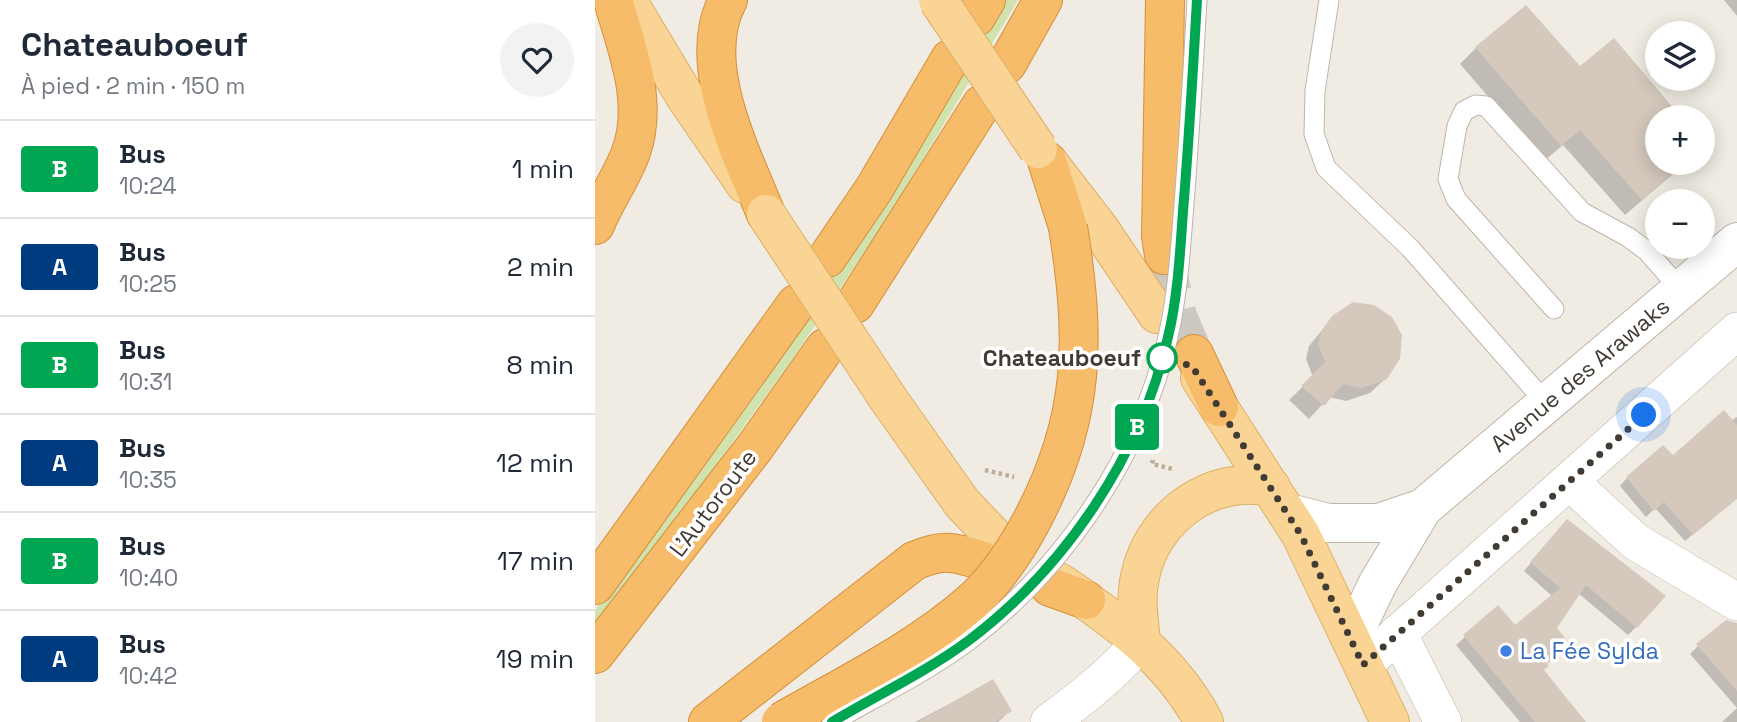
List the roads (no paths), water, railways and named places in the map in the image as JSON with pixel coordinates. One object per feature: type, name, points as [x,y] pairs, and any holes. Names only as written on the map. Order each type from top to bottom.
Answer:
[{"type":"highway","points":[[595,225],[631,152],[638,116],[638,89],[613,0]]},
{"type":"highway","points":[[728,0],[716,53],[722,90],[730,124],[766,214]]},
{"type":"highway","points":[[1007,64],[1043,0]]},
{"type":"highway","points":[[1164,255],[1161,236],[1165,0]]},
{"type":"highway","points":[[827,258],[874,189],[950,59]]},
{"type":"highway","points":[[855,304],[982,104]]},
{"type":"highway","points":[[781,722],[903,653],[941,627],[976,598],[1008,561],[1027,530],[1059,463],[1078,386],[1079,296],[1068,227],[1043,155]]},
{"type":"highway","name":"L'Autoroute","points":[[595,585],[796,304]]},
{"type":"highway","name":"L'Autoroute","points":[[595,654],[755,447],[825,348]]},
{"type":"highway","points":[[1193,360],[1219,407]]},
{"type":"highway","points":[[708,722],[914,561],[935,551],[991,551]]},
{"type":"main road","points":[[627,0],[686,97],[889,400],[962,503],[991,551]]},
{"type":"main road","points":[[938,0],[1043,155],[1100,228],[1157,314]]},
{"type":"main road","points":[[1219,407],[1280,500],[1390,722]]},
{"type":"main road","points":[[1142,641],[1137,603],[1140,576],[1165,527],[1180,510],[1207,491],[1233,484],[1251,483],[1280,500]]},
{"type":"main road","points":[[1064,589],[1142,641],[1173,674],[1204,722]]},
{"type":"street","name":"Avenue des Arawaks","points":[[1357,652],[1378,583],[1423,508],[1737,242]]},
{"type":"street","points":[[1357,652],[1398,633],[1737,331]]},
{"type":"street","points":[[1570,482],[1636,542],[1737,601]]},
{"type":"street","name":"Avenue des Arawaks","points":[[1280,500],[1328,523],[1379,523],[1423,508]]},
{"type":"street","points":[[1398,633],[1443,722]]},
{"type":"street","points":[[1049,722],[1089,693],[1123,663],[1142,641]]},
{"type":"lane","points":[[832,722],[943,657],[1008,607],[1049,565],[1081,524],[1123,454],[1151,392],[1168,338],[1177,290],[1197,0]]},
{"type":"lane","points":[[1329,0],[1315,91],[1314,134],[1326,168],[1410,248],[1547,404]]},
{"type":"lane","points":[[1553,309],[1456,199],[1448,179],[1457,126],[1464,111],[1476,105],[1486,106],[1582,212],[1628,237],[1647,251],[1681,290]]},
{"type":"tunnel","points":[[1164,255],[1178,316],[1194,354]]},
{"type":"place","name":"Chateauboeuf","points":[[1162,358]]},
{"type":"place","name":"La Fée Sylda","points":[[1506,651]]}]
